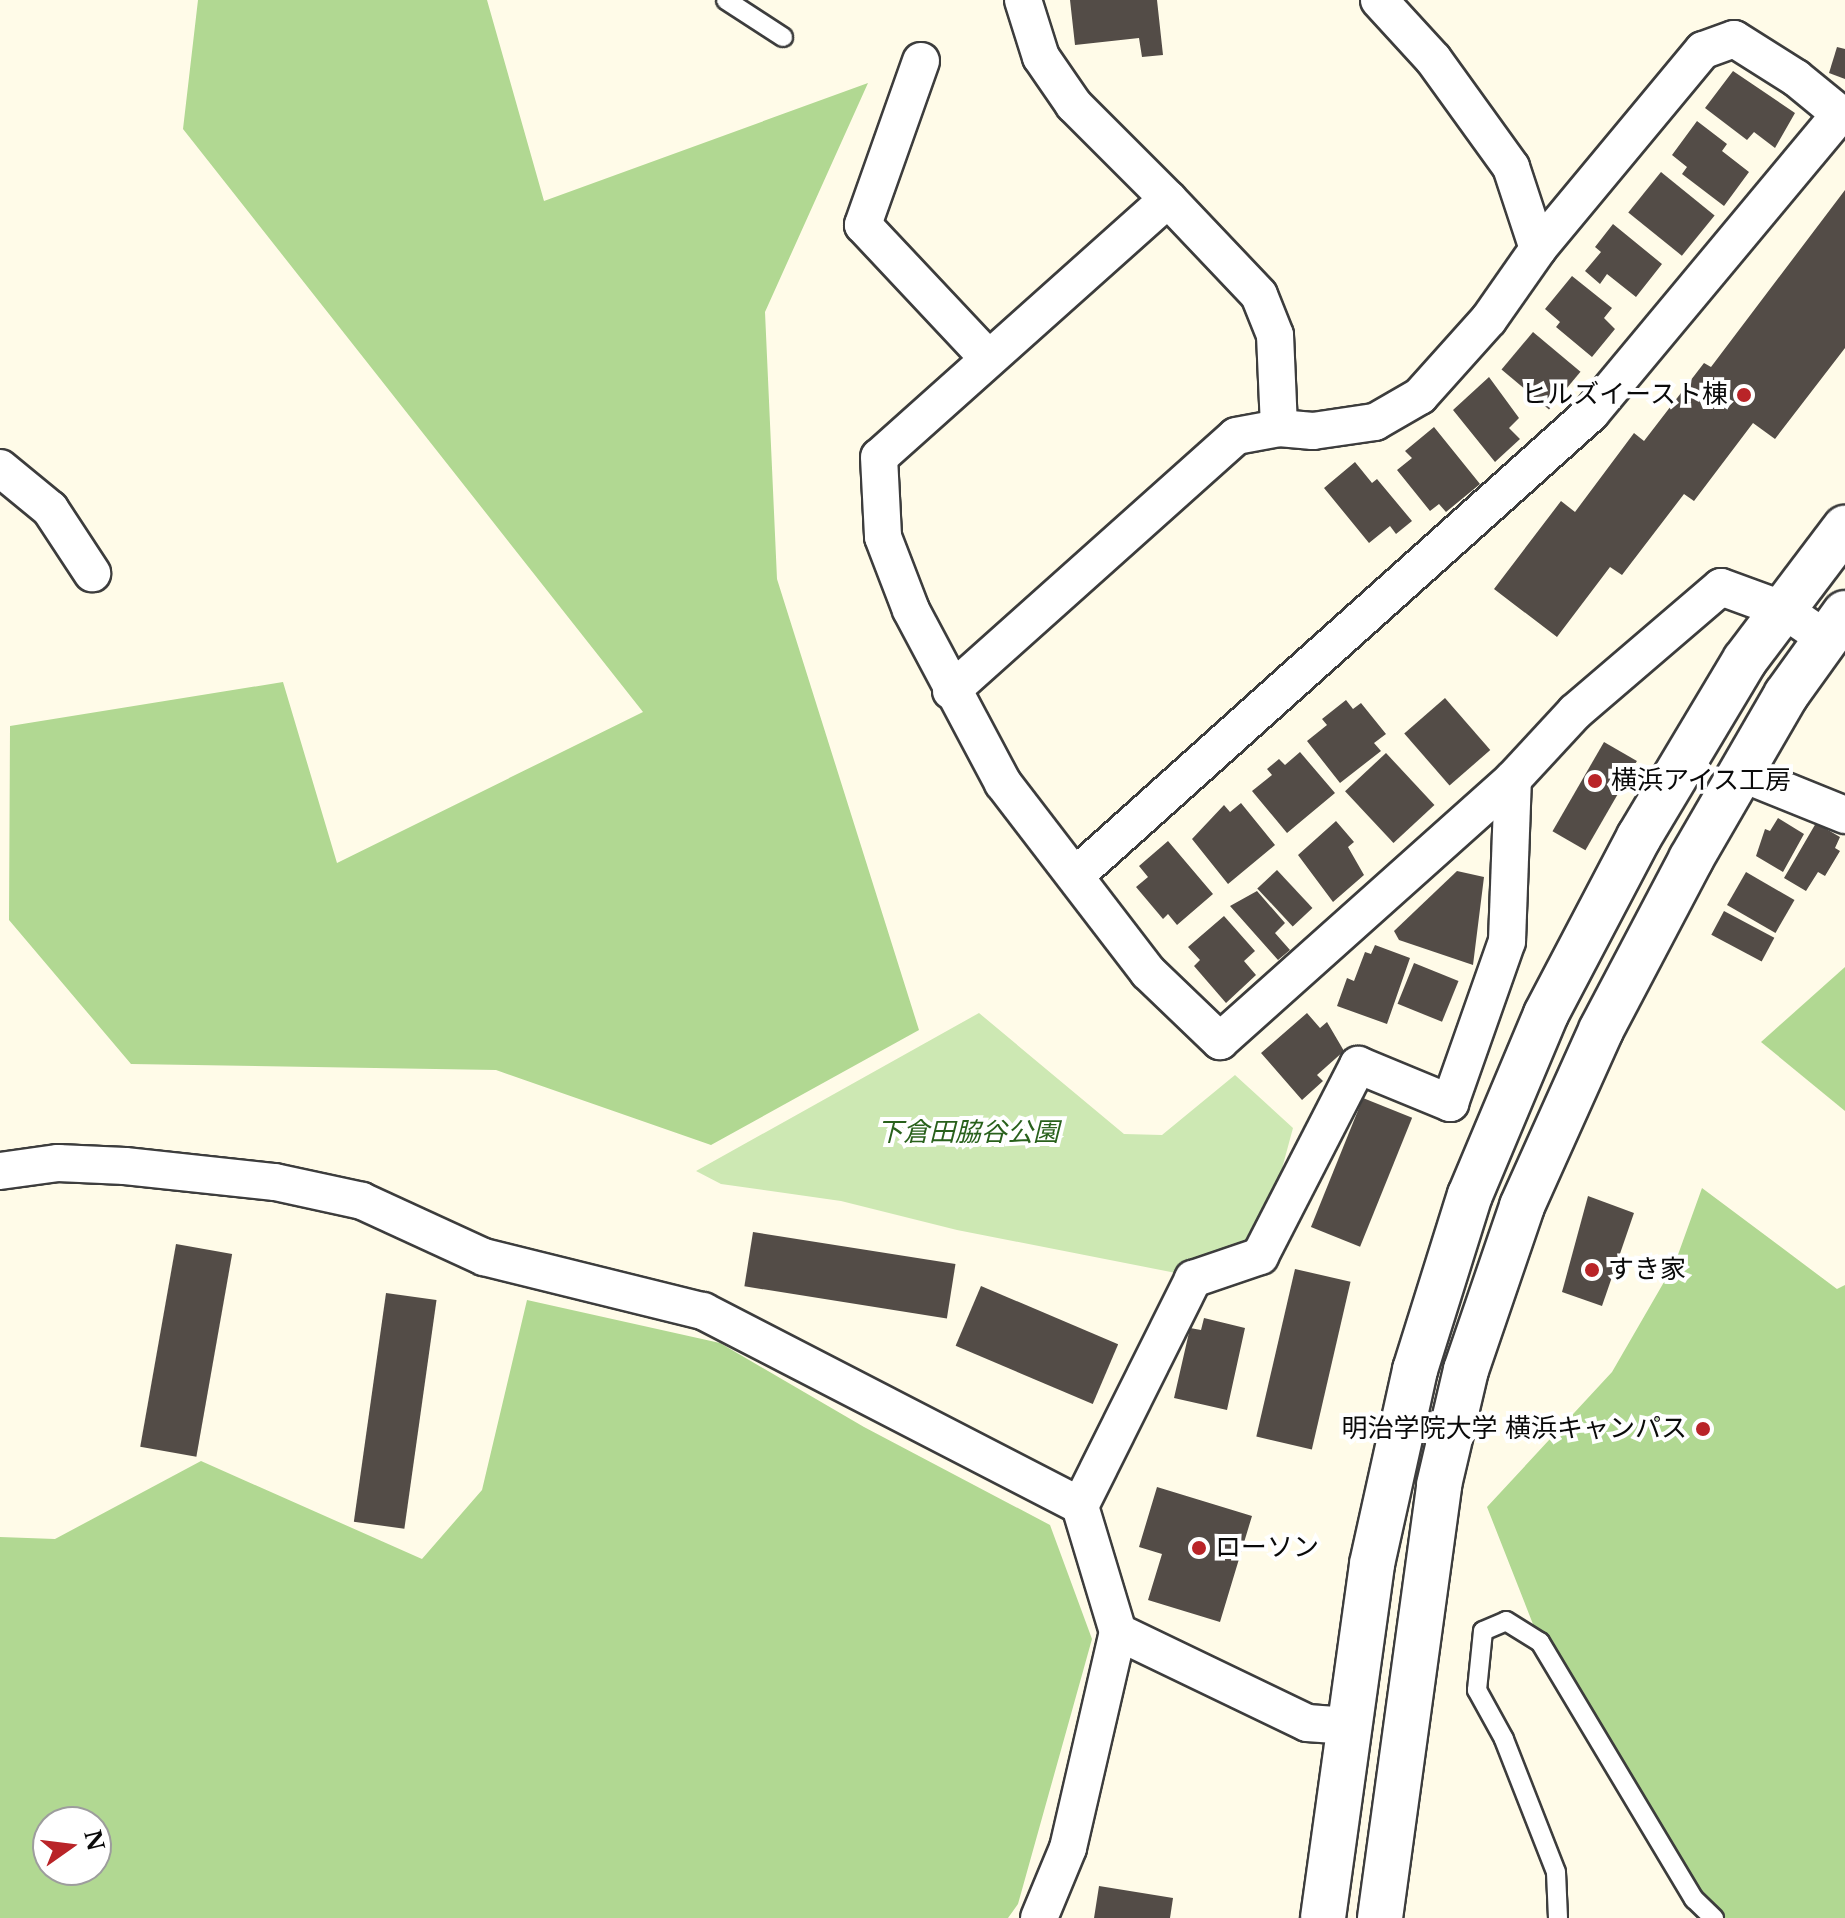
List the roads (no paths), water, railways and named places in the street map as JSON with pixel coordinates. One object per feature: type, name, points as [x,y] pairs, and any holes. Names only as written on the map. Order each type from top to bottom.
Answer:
[{"type":"street","points":[[1023,0],[1041,57],[1074,105],[1259,295],[1275,335],[1279,428]]},
{"type":"street","points":[[1379,0],[1433,59],[1511,167],[1538,249]]},
{"type":"street","points":[[951,691],[1236,436],[1279,428],[1313,431],[1375,422],[1420,396],[1489,319],[1538,249],[1703,50],[1734,39],[1796,78],[1840,114],[1591,413],[1076,875]]},
{"type":"street","points":[[921,61],[863,225],[988,358]]},
{"type":"street","points":[[1168,199],[879,457],[883,537],[951,691],[1003,783],[1148,972],[1220,1041],[1513,779],[1575,712],[1721,587],[1836,626],[1741,773],[1601,1030],[1522,1206],[1466,1370],[1424,1579],[1380,1918]]},
{"type":"street","points":[[0,468],[50,509],[92,573]]},
{"type":"street","points":[[1323,1918],[1346,1726],[1372,1564],[1415,1370],[1470,1195],[1546,1014],[1639,837],[1745,660],[1845,528]]},
{"type":"street","points":[[1741,773],[1845,815]]},
{"type":"street","points":[[1039,1918],[1068,1848],[1118,1632],[1080,1506],[1193,1279],[1260,1256],[1358,1065],[1450,1103],[1507,941],[1513,779]]},
{"type":"street","points":[[0,1171],[58,1163],[125,1166],[275,1182],[362,1201],[484,1257],[703,1311],[1080,1506]]},
{"type":"street","points":[[1118,1632],[1307,1723],[1346,1726]]},
{"type":"lane","points":[[726,0],[783,37]]},
{"type":"lane","points":[[1558,1918],[1556,1872],[1504,1739],[1477,1690],[1483,1631],[1506,1621],[1540,1642],[1694,1899],[1714,1918]]},
{"type":"place","name":"ヒルズイースト棟","points":[[1744,395]]},
{"type":"place","name":"横浜アイス工房","points":[[1595,781]]},
{"type":"place","name":"すき家","points":[[1592,1270]]},
{"type":"place","name":"明治学院大学 横浜キャンパス","points":[[1703,1429]]},
{"type":"place","name":"ローソン","points":[[1199,1548]]},
{"type":"park label","name":"下倉田脇谷公園","points":[[968,1133]]}]
